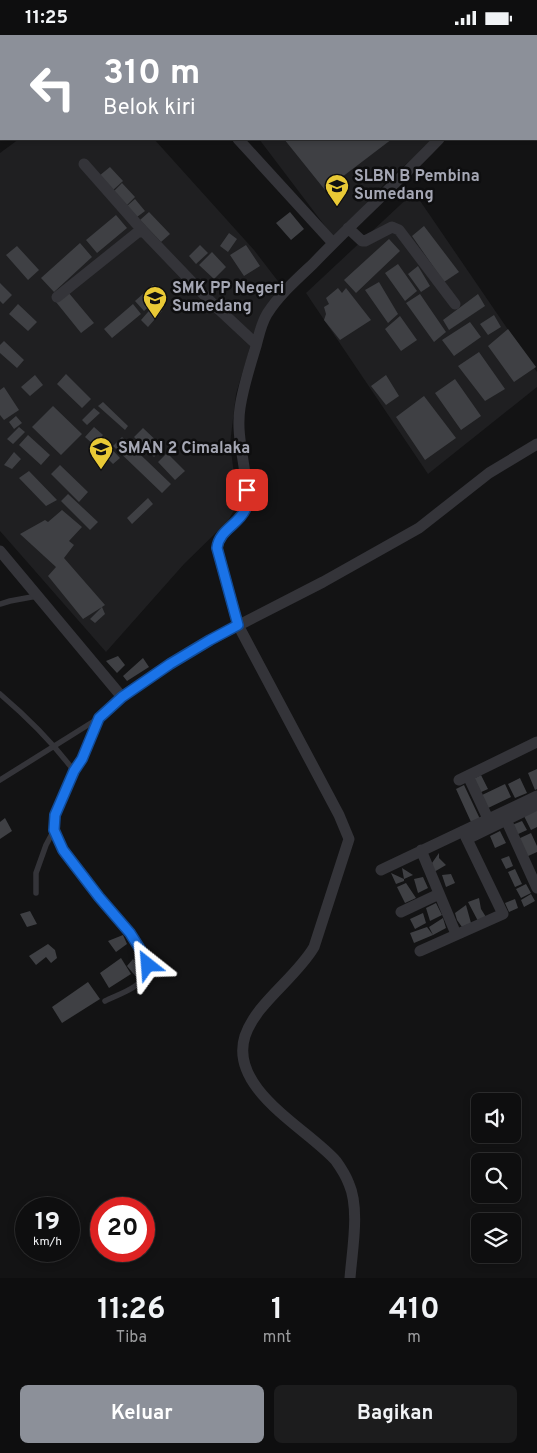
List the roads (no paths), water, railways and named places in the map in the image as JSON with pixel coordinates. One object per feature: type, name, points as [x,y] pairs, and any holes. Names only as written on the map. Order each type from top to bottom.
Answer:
[{"type":"street","points":[[239,140],[333,243]]},
{"type":"street","points":[[350,1278],[354,1202],[350,1185],[341,1168],[332,1157],[275,1108],[260,1092],[249,1075],[243,1056],[243,1046],[249,1027],[258,1013],[304,962],[314,947],[349,839],[339,815],[238,625],[217,548],[219,539],[239,519],[245,510],[247,500],[246,475],[239,433],[239,409],[248,369],[263,322],[276,302],[438,140]]},
{"type":"street","points":[[84,164],[143,231],[211,302],[256,344]]},
{"type":"street","points":[[348,228],[362,241],[392,227],[399,229],[455,304]]},
{"type":"street","points":[[57,297],[138,232],[143,231]]},
{"type":"street","points":[[0,551],[122,697],[202,645],[323,582],[419,528],[489,473],[537,444]]},
{"type":"street","points":[[488,825],[464,778],[537,742]]},
{"type":"street","points":[[381,870],[421,850],[488,825],[537,796]]},
{"type":"street","points":[[505,816],[537,805]]},
{"type":"street","points":[[505,816],[537,888]]},
{"type":"street","points":[[420,951],[503,914],[465,835]]},
{"type":"street","points":[[421,850],[456,934]]},
{"type":"street","points":[[401,912],[439,894]]},
{"type":"lane","points":[[0,604],[37,596]]},
{"type":"lane","points":[[0,694],[54,746],[74,771]]},
{"type":"lane","points":[[0,780],[99,718],[122,697]]},
{"type":"lane","points":[[36,893],[36,873],[46,845],[54,830],[55,815],[99,718]]},
{"type":"lane","points":[[54,830],[63,850],[99,897],[130,933],[148,965],[147,972],[142,980],[133,988],[105,1001]]},
{"type":"place","name":"SLBN B Pembina Sumedang","points":[[337,207]]},
{"type":"place","name":"SMK PP Negeri Sumedang","points":[[155,319]]},
{"type":"place","name":"SMAN 2 Cimalaka","points":[[101,470]]}]
